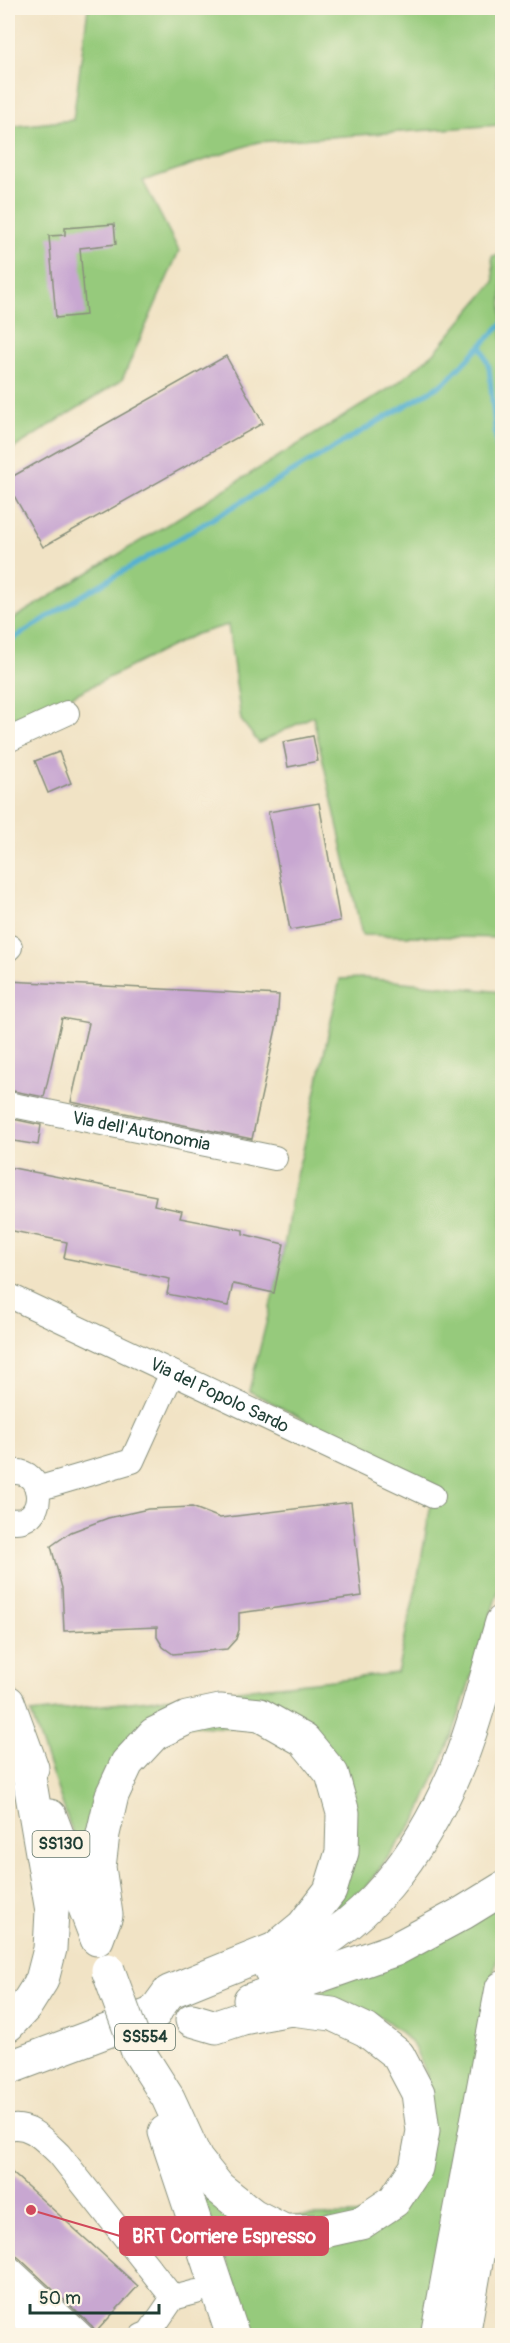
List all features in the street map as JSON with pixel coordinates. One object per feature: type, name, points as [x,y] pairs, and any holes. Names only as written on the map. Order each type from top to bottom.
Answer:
[{"type":"highway","points":[[279,1978],[362,1914],[403,1869],[434,1817],[461,1757],[502,1622]]},
{"type":"highway","name":"SS130","points":[[8,1702],[137,2049],[162,2100]]},
{"type":"highway","points":[[102,1955],[106,1915],[99,1867],[103,1834],[112,1795],[127,1763],[154,1734],[187,1718],[220,1711],[260,1715],[304,1740],[332,1774],[343,1813],[342,1852],[330,1891],[303,1926],[274,1949],[168,1992],[153,2014]]},
{"type":"highway","points":[[8,2025],[25,2007],[42,1980],[50,1949],[52,1911],[24,1748]]},
{"type":"highway","points":[[279,1978],[394,1950],[502,1889]]},
{"type":"highway","name":"SS554","points":[[8,2068],[153,2014],[279,1978]]},
{"type":"highway","name":"SS554","points":[[8,2089],[192,2020],[279,1978]]},
{"type":"highway","points":[[437,2336],[502,1988]]},
{"type":"highway","points":[[162,2100],[196,2158],[219,2188],[253,2215],[284,2231],[325,2231],[361,2223],[394,2201],[416,2168],[423,2131],[418,2093],[398,2055],[366,2030],[332,2014],[291,2009],[243,2018],[216,2027],[192,2020]]},
{"type":"highway","points":[[162,2100],[171,2151],[233,2336]]},
{"type":"highway","points":[[463,2336],[502,2114]]},
{"type":"highway","points":[[171,2151],[160,2180],[185,2295],[212,2336]]},
{"type":"highway","points":[[8,2297],[47,2336]]},
{"type":"street","points":[[8,740],[67,713]]},
{"type":"street","name":"Via dell'Autonomia","points":[[8,1104],[275,1158]]},
{"type":"street","name":"Via del Popolo Sardo","points":[[8,1295],[433,1496]]},
{"type":"street","points":[[38,1490],[132,1461],[172,1373]]},
{"type":"street","points":[[8,1473],[28,1476],[38,1490],[39,1497],[33,1512],[20,1520],[8,1520]]},
{"type":"street","points":[[8,2128],[27,2129],[41,2136],[185,2295],[149,2333],[142,2336]]},
{"type":"street","points":[[8,2267],[82,2336]]},
{"type":"green space","points":[[88,8],[495,8],[497,86],[502,87],[502,152],[500,125],[258,142],[143,181],[179,251],[122,380],[14,448],[8,456],[8,127],[73,120]]},
{"type":"green space","points":[[502,254],[502,938],[362,935],[313,716],[259,743],[241,720],[228,625],[196,634],[8,728],[8,622],[395,385],[434,353],[494,282],[492,256]]},
{"type":"green space","points":[[364,978],[502,992],[502,1579],[454,1731],[417,1818],[360,1895],[331,1917],[355,1854],[302,1731],[152,1724],[88,1862],[82,1860],[31,1713],[397,1673],[417,1583],[430,1509],[437,1488],[249,1391],[280,1264],[295,1178],[340,979]]},
{"type":"green space","points":[[502,1903],[502,1944],[496,1962],[425,2335],[255,2335],[199,2190],[237,2218],[393,2214],[427,2075],[414,2047],[400,2031],[384,2019],[348,2002],[306,1999]]},
{"type":"building","points":[[114,224],[116,244],[80,248],[86,315],[56,318],[49,236],[65,235],[65,228]]},
{"type":"building","points":[[226,356],[263,423],[43,547],[8,485],[8,479]]},
{"type":"building","points":[[313,736],[318,761],[288,767],[283,742]]},
{"type":"building","points":[[59,752],[71,783],[48,793],[35,761]]},
{"type":"building","points":[[319,803],[340,921],[290,930],[268,812]]},
{"type":"building","points":[[8,981],[279,995],[277,1024],[252,1139],[71,1102],[89,1023],[62,1018],[44,1097],[8,1090]]},
{"type":"building","points":[[8,1118],[41,1125],[38,1145],[8,1140]]},
{"type":"building","points":[[8,1167],[156,1196],[154,1205],[182,1211],[180,1218],[243,1230],[243,1234],[284,1244],[274,1293],[233,1284],[228,1306],[167,1294],[170,1279],[64,1258],[67,1242],[8,1230]]},
{"type":"building","points":[[351,1502],[362,1596],[239,1613],[239,1630],[236,1639],[227,1649],[173,1654],[163,1647],[157,1637],[157,1627],[64,1631],[62,1588],[51,1546],[71,1532],[108,1518],[148,1509],[192,1507],[220,1518]]},
{"type":"building","points":[[8,2169],[138,2286],[96,2332],[18,2257],[8,2252]]},
{"type":"waterway","points":[[8,642],[81,596],[444,383],[502,324]]},
{"type":"waterway","points":[[481,346],[489,367],[502,500]]},
{"type":"place","name":"BRT Corriere Espresso","points":[[31,2210]]}]
